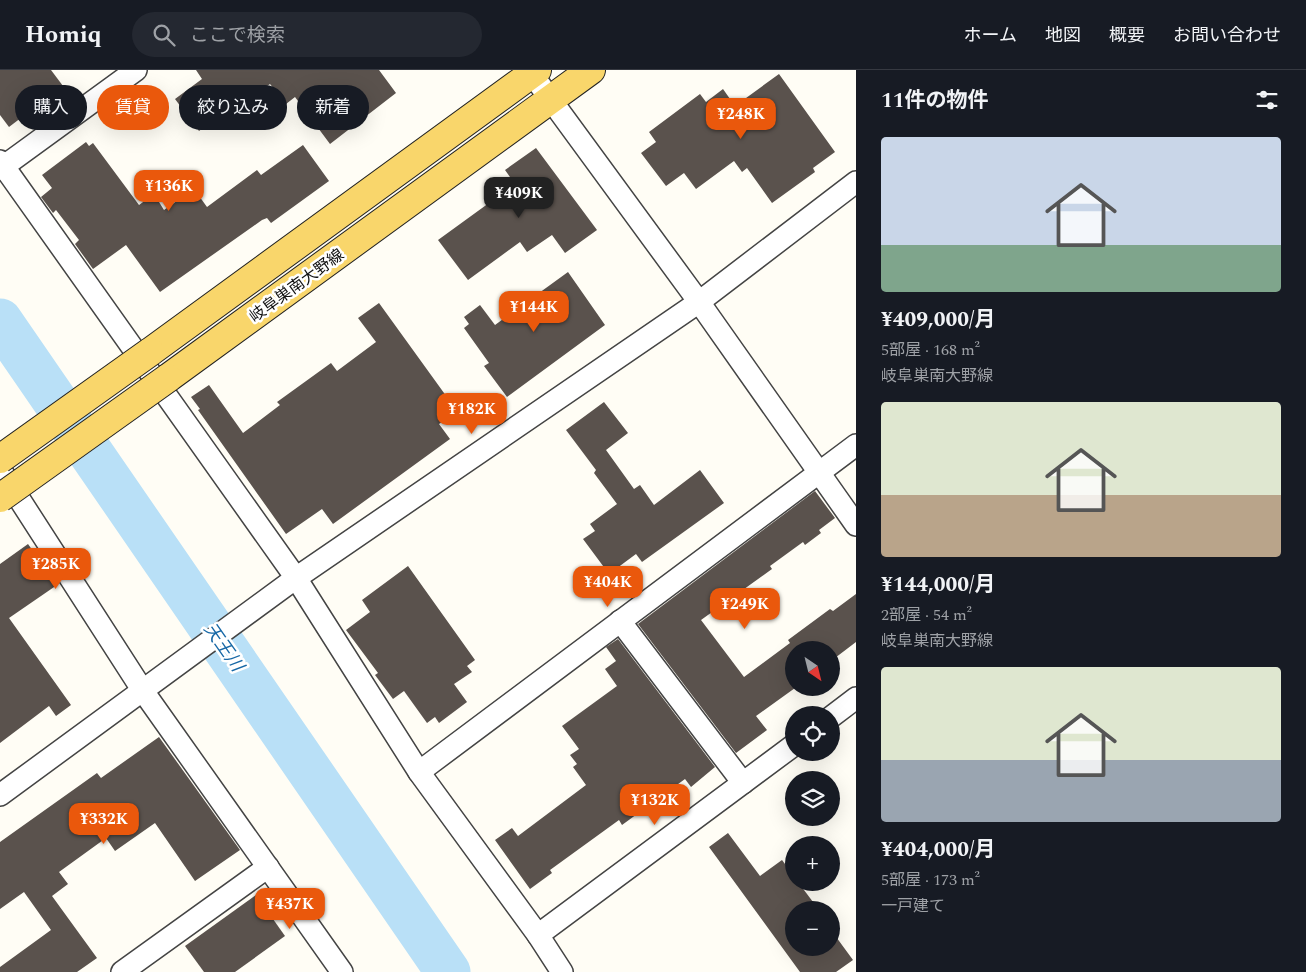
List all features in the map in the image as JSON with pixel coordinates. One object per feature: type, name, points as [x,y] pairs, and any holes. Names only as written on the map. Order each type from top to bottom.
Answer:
[{"type":"main road","name":"岐阜巣南大野線","points":[[0,498],[591,70]]},
{"type":"main road","name":"岐阜巣南大野線","points":[[0,459],[150,352],[533,71]]},
{"type":"street","points":[[136,70],[1,166],[296,578],[419,772],[538,935],[562,972]]},
{"type":"street","points":[[533,71],[551,100],[699,302],[856,525]]},
{"type":"street","points":[[0,795],[296,578],[699,302],[856,182]]},
{"type":"street","points":[[419,772],[856,445]]},
{"type":"street","points":[[0,469],[143,691],[342,972]]},
{"type":"street","points":[[620,622],[743,783]]},
{"type":"street","points":[[840,710],[856,698]]},
{"type":"street","points":[[538,935],[785,752]]},
{"type":"street","points":[[122,972],[268,867]]},
{"type":"building","points":[[0,70],[51,70],[62,85],[15,85],[15,122],[9,127],[0,115]]},
{"type":"building","points":[[196,70],[379,70],[396,93],[369,114],[369,85],[297,85],[297,100],[295,97],[287,103],[287,85],[194,85],[202,79]]},
{"type":"building","points":[[779,74],[835,152],[813,168],[815,172],[772,203],[747,168],[742,172],[734,161],[696,189],[684,173],[666,186],[641,153],[656,142],[649,132],[700,94],[706,102],[723,89],[735,106]]},
{"type":"building","points":[[179,96],[179,104],[175,99]]},
{"type":"building","points":[[320,130],[348,130],[330,144]]},
{"type":"building","points":[[86,142],[89,146],[93,143],[139,205],[154,194],[164,210],[194,189],[207,207],[257,170],[261,175],[303,145],[329,181],[271,223],[267,218],[262,220],[160,292],[126,245],[93,269],[75,244],[79,240],[56,210],[53,213],[41,197],[52,188],[42,175]]},
{"type":"building","points":[[536,148],[597,230],[565,253],[552,235],[527,252],[520,242],[468,280],[438,240],[515,184],[505,170]]},
{"type":"building","points":[[568,272],[605,325],[507,397],[484,366],[489,363],[464,328],[469,324],[464,317],[480,305],[495,325]]},
{"type":"building","points":[[379,303],[457,411],[439,424],[450,439],[333,524],[322,509],[286,534],[198,410],[200,409],[191,397],[209,385],[243,433],[280,405],[277,402],[331,363],[337,371],[376,342],[358,318]]},
{"type":"building","points":[[604,402],[628,433],[606,450],[634,489],[640,485],[654,505],[700,470],[724,503],[642,562],[636,554],[609,574],[583,539],[595,531],[590,524],[617,504],[594,473],[596,470],[566,430]]},
{"type":"building","points":[[815,491],[835,518],[819,530],[821,533],[805,545],[803,542],[770,566],[772,569],[701,620],[744,677],[785,647],[785,695],[756,716],[767,730],[736,753],[638,624]]},
{"type":"building","points":[[28,544],[57,585],[9,618],[71,705],[56,716],[49,706],[0,743],[0,564]]},
{"type":"building","points":[[408,566],[475,660],[467,666],[472,672],[454,684],[467,702],[439,723],[435,717],[427,723],[404,691],[393,699],[375,675],[378,673],[346,630],[370,612],[362,600]]},
{"type":"building","points":[[856,594],[856,642],[840,654],[840,641],[788,640],[830,609],[833,611]]},
{"type":"building","points":[[618,639],[715,767],[691,787],[685,779],[622,825],[619,820],[550,870],[552,873],[530,889],[495,840],[512,828],[518,836],[586,785],[573,767],[577,764],[570,755],[579,749],[562,726],[617,686],[605,669],[616,661],[606,647]]},
{"type":"building","points":[[159,737],[240,850],[195,881],[155,823],[115,851],[106,838],[59,872],[68,884],[52,896],[97,958],[77,972],[0,972],[0,967],[51,930],[24,892],[0,909],[0,842],[97,773],[101,778]]},
{"type":"building","points":[[728,833],[760,876],[782,860],[785,864],[785,891],[805,891],[812,901],[785,901],[785,951],[709,847]]},
{"type":"building","points":[[256,895],[285,936],[235,972],[204,972],[185,946]]},
{"type":"building","points":[[840,942],[853,960],[836,972],[800,972],[788,956],[840,956]]},
{"type":"waterway","name":"天王川","points":[[0,321],[448,972]]}]
